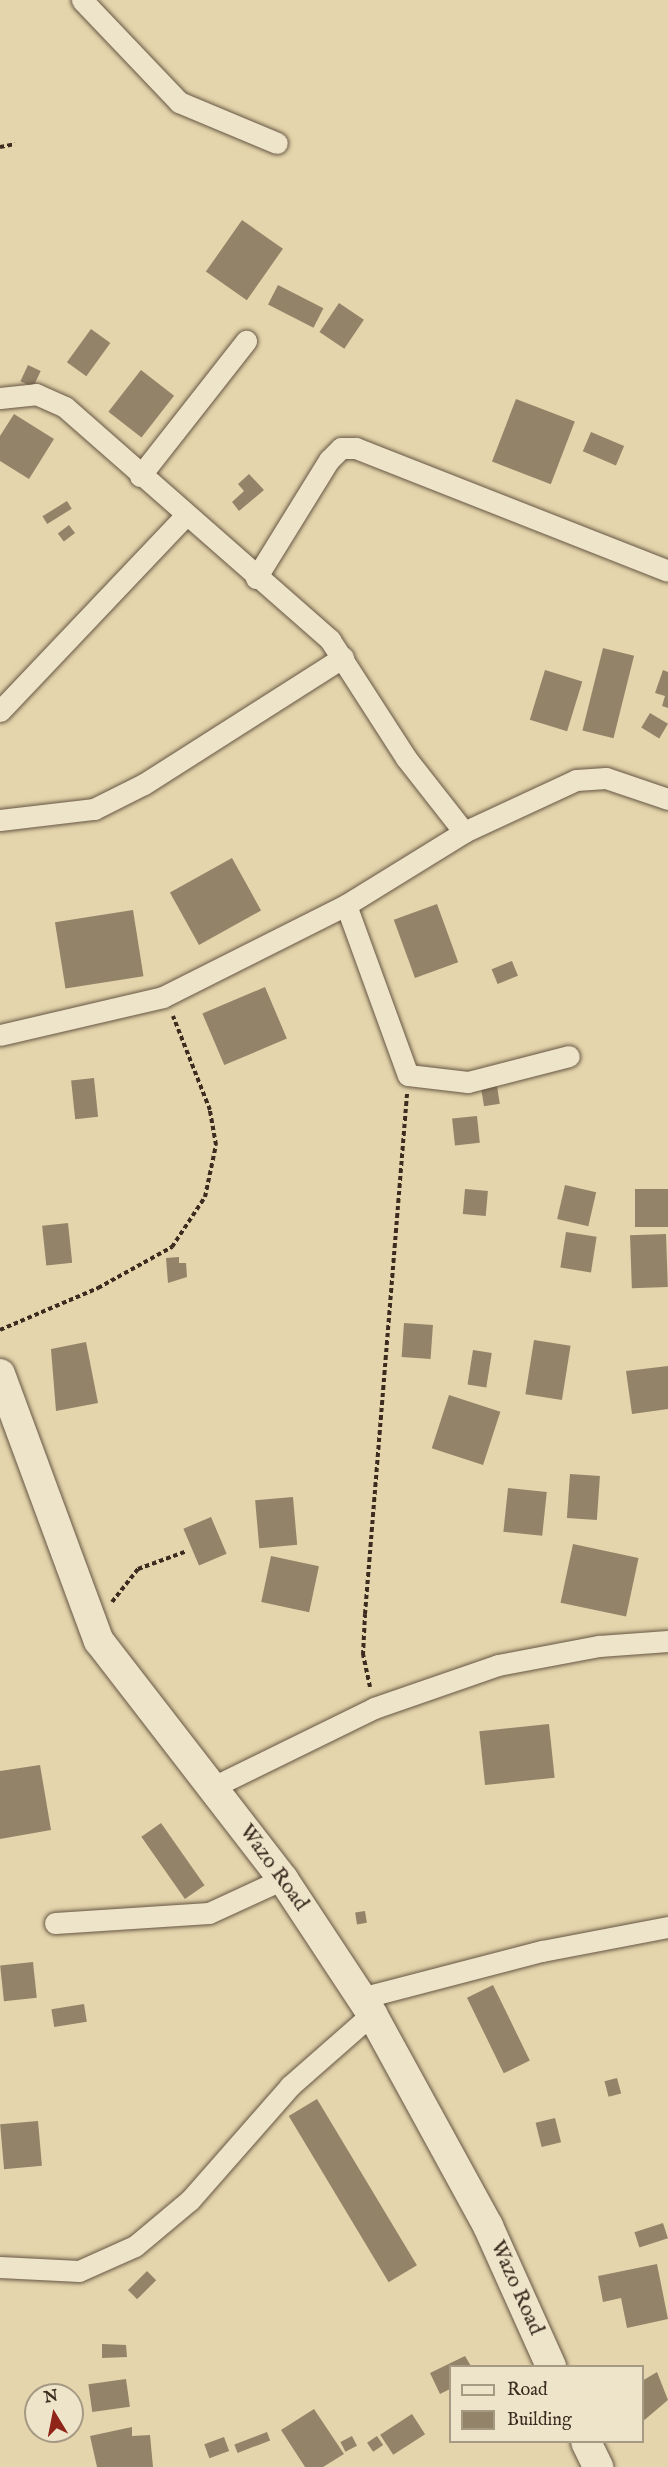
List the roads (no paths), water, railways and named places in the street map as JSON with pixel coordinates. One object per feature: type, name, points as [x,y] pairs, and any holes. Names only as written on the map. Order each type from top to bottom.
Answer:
[{"type":"main road","name":"Wazo Road","points":[[0,1374],[89,1620],[283,1879],[366,2006],[488,2226],[549,2365]]},
{"type":"main road","points":[[586,2443],[598,2467]]},
{"type":"street","points":[[82,0],[179,102],[277,143]]},
{"type":"street","points":[[140,476],[246,341]]},
{"type":"street","points":[[0,398],[36,394],[65,407],[343,657],[406,758],[464,832]]},
{"type":"street","points":[[256,578],[329,460],[341,448],[356,448],[668,571]]},
{"type":"street","points":[[0,711],[185,516]]},
{"type":"street","points":[[0,820],[94,809],[144,784],[343,657]]},
{"type":"street","points":[[0,1035],[163,997],[346,905],[464,832],[576,780],[606,778],[668,800]]},
{"type":"street","points":[[346,905],[408,1075],[468,1082],[569,1056]]},
{"type":"street","points":[[213,1787],[374,1708],[498,1665],[599,1646],[668,1641]]},
{"type":"street","points":[[55,1923],[209,1913],[283,1879]]},
{"type":"street","points":[[0,2266],[79,2271],[145,2240],[190,2200],[290,2086],[366,2006],[542,1951],[668,1927]]}]
